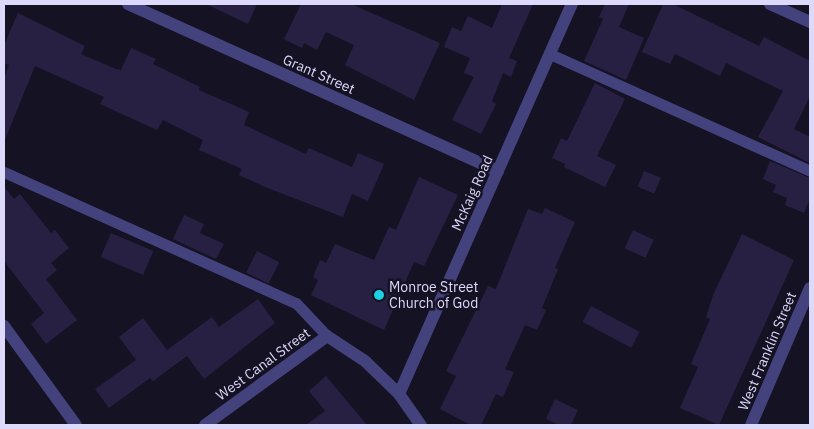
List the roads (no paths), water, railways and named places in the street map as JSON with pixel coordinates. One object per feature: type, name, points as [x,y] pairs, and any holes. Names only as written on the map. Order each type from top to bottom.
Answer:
[{"type":"street","name":"Grant Street","points":[[128,4],[498,171]]},
{"type":"street","name":"McKaig Road","points":[[399,394],[572,4]]},
{"type":"street","points":[[770,4],[810,22]]},
{"type":"street","name":"West Franklin Street","points":[[752,425],[810,288]]},
{"type":"street","points":[[4,326],[76,425]]},
{"type":"street","name":"West Canal Street","points":[[205,425],[327,336],[365,361],[399,394],[421,425]]},
{"type":"lane","points":[[550,54],[810,171]]},
{"type":"lane","points":[[4,172],[296,303],[327,336]]},
{"type":"place","name":"Monroe Street Church of God","points":[[379,295]]}]
